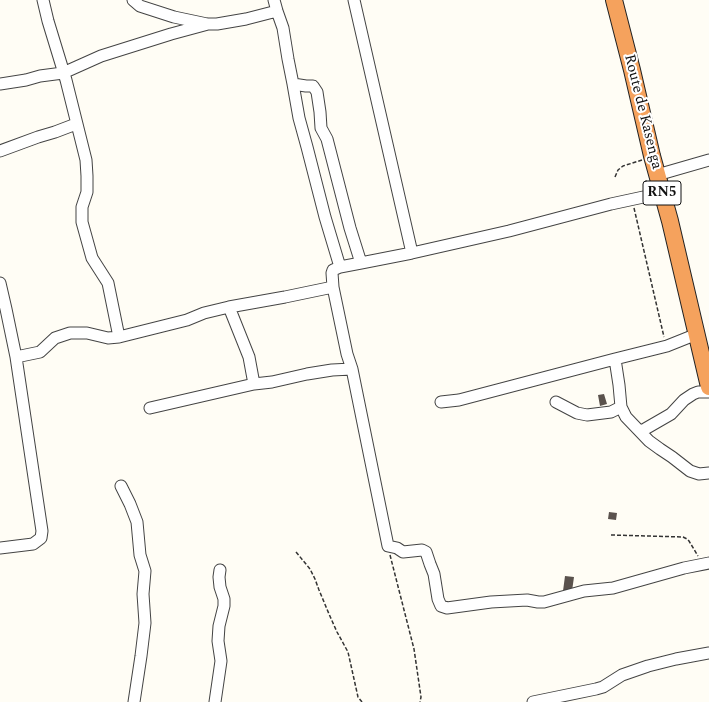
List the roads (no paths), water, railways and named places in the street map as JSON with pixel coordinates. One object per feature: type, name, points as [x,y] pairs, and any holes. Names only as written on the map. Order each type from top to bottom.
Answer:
[{"type":"highway","name":"Route de Kasenga","points":[[614,0],[652,156],[670,221],[709,387]]},
{"type":"street","points":[[43,0],[86,160],[87,192],[82,207],[82,222],[92,258],[108,283],[119,337]]},
{"type":"street","points":[[133,0],[140,6],[174,17],[208,24],[246,19],[277,11]]},
{"type":"street","points":[[274,0],[283,28],[299,118],[340,267]]},
{"type":"street","points":[[354,0],[412,253]]},
{"type":"street","points":[[0,84],[40,76],[63,74],[101,56],[208,24]]},
{"type":"street","points":[[294,84],[313,86],[317,92],[321,128],[327,139],[350,228],[361,263]]},
{"type":"street","points":[[0,151],[76,124]]},
{"type":"street","points":[[657,175],[709,160]]},
{"type":"street","points":[[662,193],[611,204],[509,231],[412,253],[340,267],[333,270],[333,287],[347,354],[352,369],[388,546],[397,548],[403,552],[422,550],[426,552],[434,574],[438,599],[441,606],[447,608],[491,602],[527,600],[544,602],[584,591],[613,588],[684,568],[706,564]]},
{"type":"street","points":[[0,282],[3,309],[16,357],[42,531],[41,538],[32,544],[0,548]]},
{"type":"street","points":[[16,357],[40,352],[55,338],[70,333],[87,333],[108,338],[119,337],[187,320],[204,313],[229,307],[285,298],[333,287]]},
{"type":"street","points":[[229,307],[249,357],[254,384]]},
{"type":"street","points":[[440,402],[459,400],[667,346],[697,334]]},
{"type":"street","points":[[615,359],[621,407],[626,417],[649,441],[690,471],[699,474],[709,473]]},
{"type":"street","points":[[150,408],[254,384],[272,382],[332,370],[352,369]]},
{"type":"street","points":[[640,430],[645,429],[671,414],[684,400],[693,394],[698,392],[709,392]]},
{"type":"street","points":[[556,402],[577,413],[587,415],[611,412],[621,407]]},
{"type":"street","points":[[121,486],[137,522],[140,555],[145,571],[143,594],[145,623],[134,702]]},
{"type":"street","points":[[215,702],[221,661],[218,641],[219,626],[224,606],[224,599],[220,587],[220,570]]},
{"type":"street","points":[[533,702],[596,689],[603,687],[622,675],[648,666],[709,653]]}]
